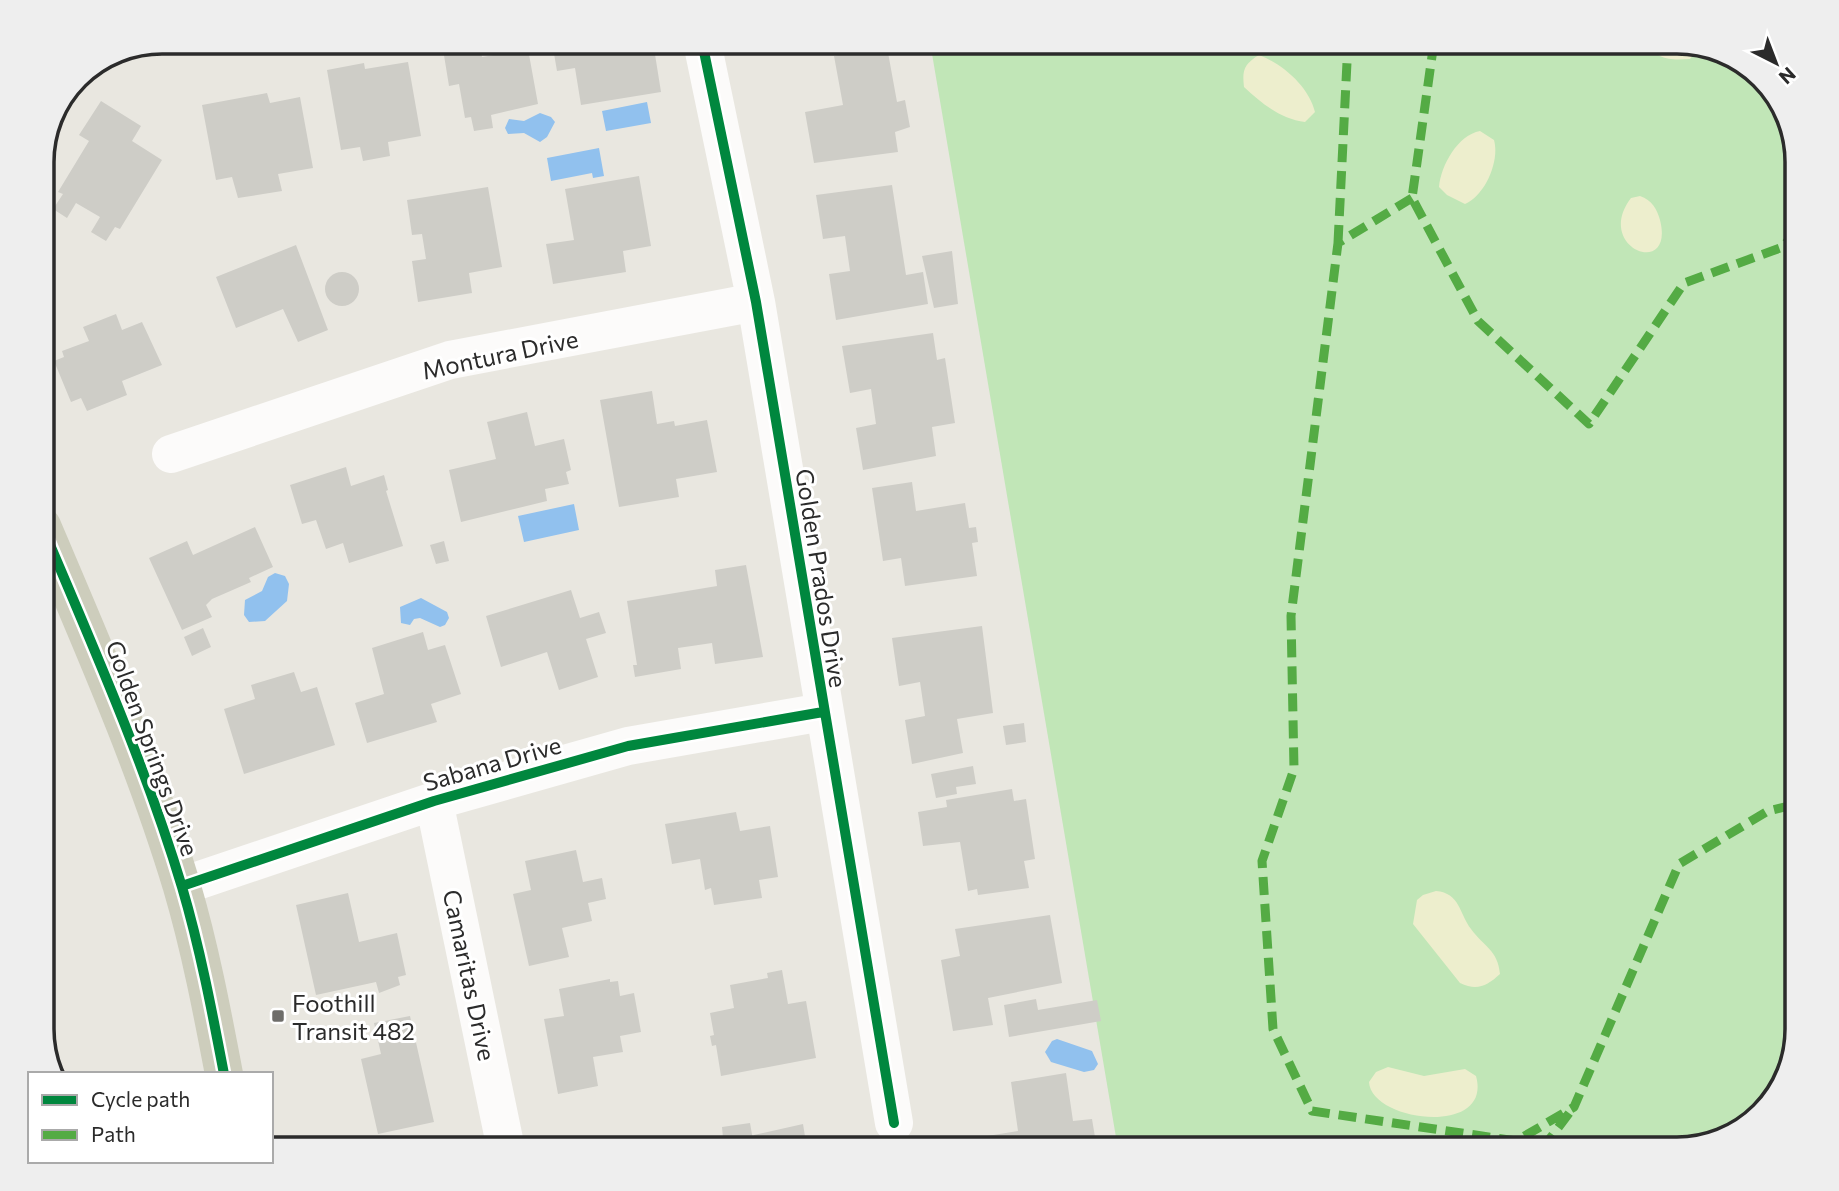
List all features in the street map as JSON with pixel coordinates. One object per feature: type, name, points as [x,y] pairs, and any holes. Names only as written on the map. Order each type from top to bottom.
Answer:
[{"type":"main road","name":"Golden Springs Drive","points":[[54,555],[111,691],[182,887],[207,985],[224,1072]]},
{"type":"street","name":"Golden Prados Drive","points":[[704,54],[756,302],[894,1123]]},
{"type":"street","name":"Montura Drive","points":[[171,454],[450,360],[756,302]]},
{"type":"street","name":"Sabana Drive","points":[[182,887],[434,801],[628,746],[823,712]]},
{"type":"street","name":"Camaritas Drive","points":[[434,801],[504,1137]]},
{"type":"shaded area","points":[[932,54],[1676,54],[1691,55],[1724,65],[1741,75],[1741,98],[1764,98],[1767,102],[1781,134],[1785,162],[1784,1043],[1774,1076],[1767,1089],[1748,1110],[1724,1126],[1705,1133],[1676,1137],[1116,1137]]},
{"type":"sand","points":[[1657,54],[1693,55],[1690,59]]},
{"type":"sand","points":[[1259,55],[1286,70],[1301,85],[1315,112],[1305,122],[1288,118],[1272,109],[1244,87],[1245,68]]},
{"type":"sand","points":[[1480,131],[1494,140],[1495,158],[1485,186],[1465,204],[1447,195],[1439,187],[1440,178],[1452,152],[1465,138]]},
{"type":"sand","points":[[1640,196],[1653,205],[1660,220],[1662,238],[1656,248],[1647,252],[1637,250],[1627,242],[1622,231],[1622,216],[1631,198]]},
{"type":"sand","points":[[1436,891],[1454,900],[1471,929],[1490,949],[1500,974],[1491,982],[1477,987],[1460,983],[1413,924],[1417,900]]},
{"type":"sand","points":[[1388,1067],[1424,1076],[1465,1069],[1476,1076],[1476,1095],[1467,1108],[1450,1115],[1430,1117],[1408,1114],[1389,1107],[1375,1096],[1369,1082],[1376,1072]]},
{"type":"water","points":[[647,102],[651,123],[606,131],[602,111]]},
{"type":"water","points":[[540,113],[551,117],[555,122],[547,137],[540,142],[524,133],[508,134],[505,128],[509,119],[524,121]]},
{"type":"water","points":[[599,148],[604,176],[593,178],[592,173],[551,181],[547,158]]},
{"type":"water","points":[[574,504],[579,530],[524,542],[518,516]]},
{"type":"water","points":[[275,573],[285,576],[289,584],[287,601],[265,621],[249,622],[244,615],[245,600],[262,591],[268,577]]},
{"type":"water","points":[[421,598],[447,612],[449,618],[445,625],[440,627],[420,618],[414,619],[410,625],[401,623],[400,607]]},
{"type":"water","points":[[1057,1039],[1092,1051],[1098,1064],[1094,1070],[1084,1072],[1051,1062],[1045,1052],[1052,1041]]},
{"type":"building","points":[[444,54],[482,54],[482,57],[529,54],[538,104],[491,115],[493,128],[474,131],[471,117],[465,118],[459,84],[449,86]]},
{"type":"building","points":[[554,54],[655,54],[661,92],[581,105],[575,68],[557,71]]},
{"type":"building","points":[[888,54],[897,102],[905,100],[910,127],[895,132],[898,152],[814,163],[805,112],[843,105],[834,56]]},
{"type":"building","points":[[408,62],[421,136],[388,142],[390,156],[363,161],[360,147],[341,150],[327,70],[364,63],[365,69]]},
{"type":"building","points":[[267,93],[270,103],[300,97],[313,168],[278,174],[282,191],[238,198],[232,177],[216,180],[202,105]]},
{"type":"building","points":[[101,101],[141,126],[132,141],[162,160],[120,229],[115,227],[106,241],[91,232],[100,217],[76,203],[67,218],[54,210],[63,194],[58,192],[89,141],[79,135]]},
{"type":"building","points":[[639,176],[651,246],[623,251],[626,272],[553,284],[546,244],[574,240],[565,189]]},
{"type":"building","points":[[892,185],[906,275],[923,272],[928,304],[836,320],[829,274],[850,271],[845,236],[823,239],[816,195]]},
{"type":"building","points":[[488,187],[502,267],[469,273],[472,293],[418,302],[412,261],[426,259],[422,234],[412,235],[407,200]]},
{"type":"building","points":[[296,245],[328,330],[298,342],[283,309],[236,328],[216,277]]},
{"type":"building","points":[[952,251],[958,304],[934,308],[922,256]]},
{"type":"building","points":[[342,272],[354,277],[359,289],[354,301],[342,306],[330,301],[325,289],[330,277]]},
{"type":"building","points":[[116,314],[122,330],[142,322],[162,365],[122,381],[127,395],[87,411],[81,398],[71,402],[54,361],[64,357],[62,351],[89,341],[83,327]]},
{"type":"building","points":[[933,333],[937,360],[945,358],[955,423],[932,427],[936,456],[863,470],[856,428],[876,424],[871,389],[850,393],[842,346]]},
{"type":"building","points":[[652,391],[657,424],[674,421],[675,426],[707,420],[717,472],[676,479],[679,497],[619,507],[600,400]]},
{"type":"building","points":[[527,412],[535,446],[564,439],[571,470],[566,472],[569,484],[545,489],[547,501],[461,522],[449,470],[496,459],[487,422]]},
{"type":"building","points":[[346,467],[351,486],[384,475],[388,490],[386,491],[403,546],[349,563],[343,543],[326,549],[316,520],[302,524],[290,485]]},
{"type":"building","points":[[912,482],[916,511],[965,503],[969,528],[976,527],[978,542],[972,543],[977,576],[905,586],[901,558],[883,561],[872,488]]},
{"type":"building","points":[[255,527],[273,567],[249,578],[251,582],[212,599],[206,605],[212,617],[182,630],[149,558],[187,541],[193,555]]},
{"type":"building","points":[[444,541],[449,561],[436,564],[430,545]]},
{"type":"building","points":[[746,565],[763,657],[715,664],[712,643],[678,648],[681,669],[635,677],[633,665],[637,665],[627,601],[717,586],[715,570]]},
{"type":"building","points":[[571,590],[580,618],[599,612],[606,633],[586,639],[598,677],[559,690],[547,652],[501,667],[486,616]]},
{"type":"building","points":[[982,626],[993,713],[957,719],[963,753],[912,764],[905,720],[925,716],[920,682],[899,686],[892,638]]},
{"type":"building","points":[[203,628],[211,647],[192,656],[184,637]]},
{"type":"building","points":[[423,632],[428,650],[445,645],[461,694],[431,704],[437,722],[367,743],[355,703],[384,694],[372,648]]},
{"type":"building","points":[[294,672],[301,692],[317,687],[335,745],[244,774],[224,709],[255,699],[251,685]]},
{"type":"building","points":[[1024,723],[1026,742],[1006,745],[1003,726]]},
{"type":"building","points":[[973,766],[976,784],[956,787],[957,794],[936,798],[931,774]]},
{"type":"building","points":[[1012,789],[1014,801],[1026,799],[1035,859],[1024,861],[1029,888],[978,895],[977,889],[968,891],[960,842],[923,846],[918,812],[947,807],[946,800]]},
{"type":"building","points":[[736,812],[740,831],[770,826],[778,877],[759,880],[762,898],[714,905],[711,888],[705,890],[700,859],[672,864],[665,824]]},
{"type":"building","points":[[576,850],[583,882],[602,878],[606,899],[588,903],[592,921],[562,928],[569,957],[529,966],[513,894],[531,890],[525,861]]},
{"type":"building","points":[[348,893],[359,942],[397,933],[406,975],[398,977],[400,985],[379,993],[376,982],[316,995],[296,905]]},
{"type":"building","points":[[1050,915],[1062,983],[988,998],[993,1025],[953,1031],[941,960],[960,956],[955,929]]},
{"type":"building","points":[[782,970],[788,1004],[806,1001],[816,1058],[721,1076],[716,1045],[712,1046],[710,1036],[714,1035],[710,1013],[734,1008],[730,985],[768,978],[767,973]]},
{"type":"building","points":[[610,979],[610,982],[618,981],[620,996],[634,993],[641,1032],[620,1036],[623,1052],[593,1057],[598,1086],[558,1094],[544,1019],[564,1016],[559,989]]},
{"type":"building","points":[[1036,999],[1038,1010],[1097,1000],[1101,1021],[1009,1037],[1004,1005]]},
{"type":"building","points":[[410,1016],[434,1122],[378,1134],[361,1059],[381,1054],[374,1023]]},
{"type":"building","points":[[1066,1073],[1073,1121],[1092,1119],[1095,1137],[981,1137],[1018,1131],[1011,1082]]},
{"type":"building","points":[[750,1123],[752,1137],[723,1137],[722,1127]]},
{"type":"building","points":[[803,1124],[805,1137],[754,1137],[754,1135]]},
{"type":"marked path","points":[[1338,243],[1347,54]]},
{"type":"marked path","points":[[1432,54],[1412,198],[1478,321],[1589,424],[1684,283],[1785,244]]},
{"type":"marked path","points":[[1412,198],[1338,243],[1291,616],[1294,769],[1262,861],[1273,1029],[1312,1111],[1489,1137]]},
{"type":"marked path","points":[[1523,1137],[1574,1107],[1679,864],[1768,811],[1785,807]]},
{"type":"marked path","points":[[1551,1137],[1570,1112]]},
{"type":"cycle path","points":[[704,54],[756,302],[894,1123]]},
{"type":"cycle path","points":[[54,555],[152,795],[194,933],[224,1072]]},
{"type":"cycle path","points":[[182,886],[434,801],[628,746],[823,712]]},
{"type":"place","name":"Foothill Transit 482","points":[[278,1016]]}]
